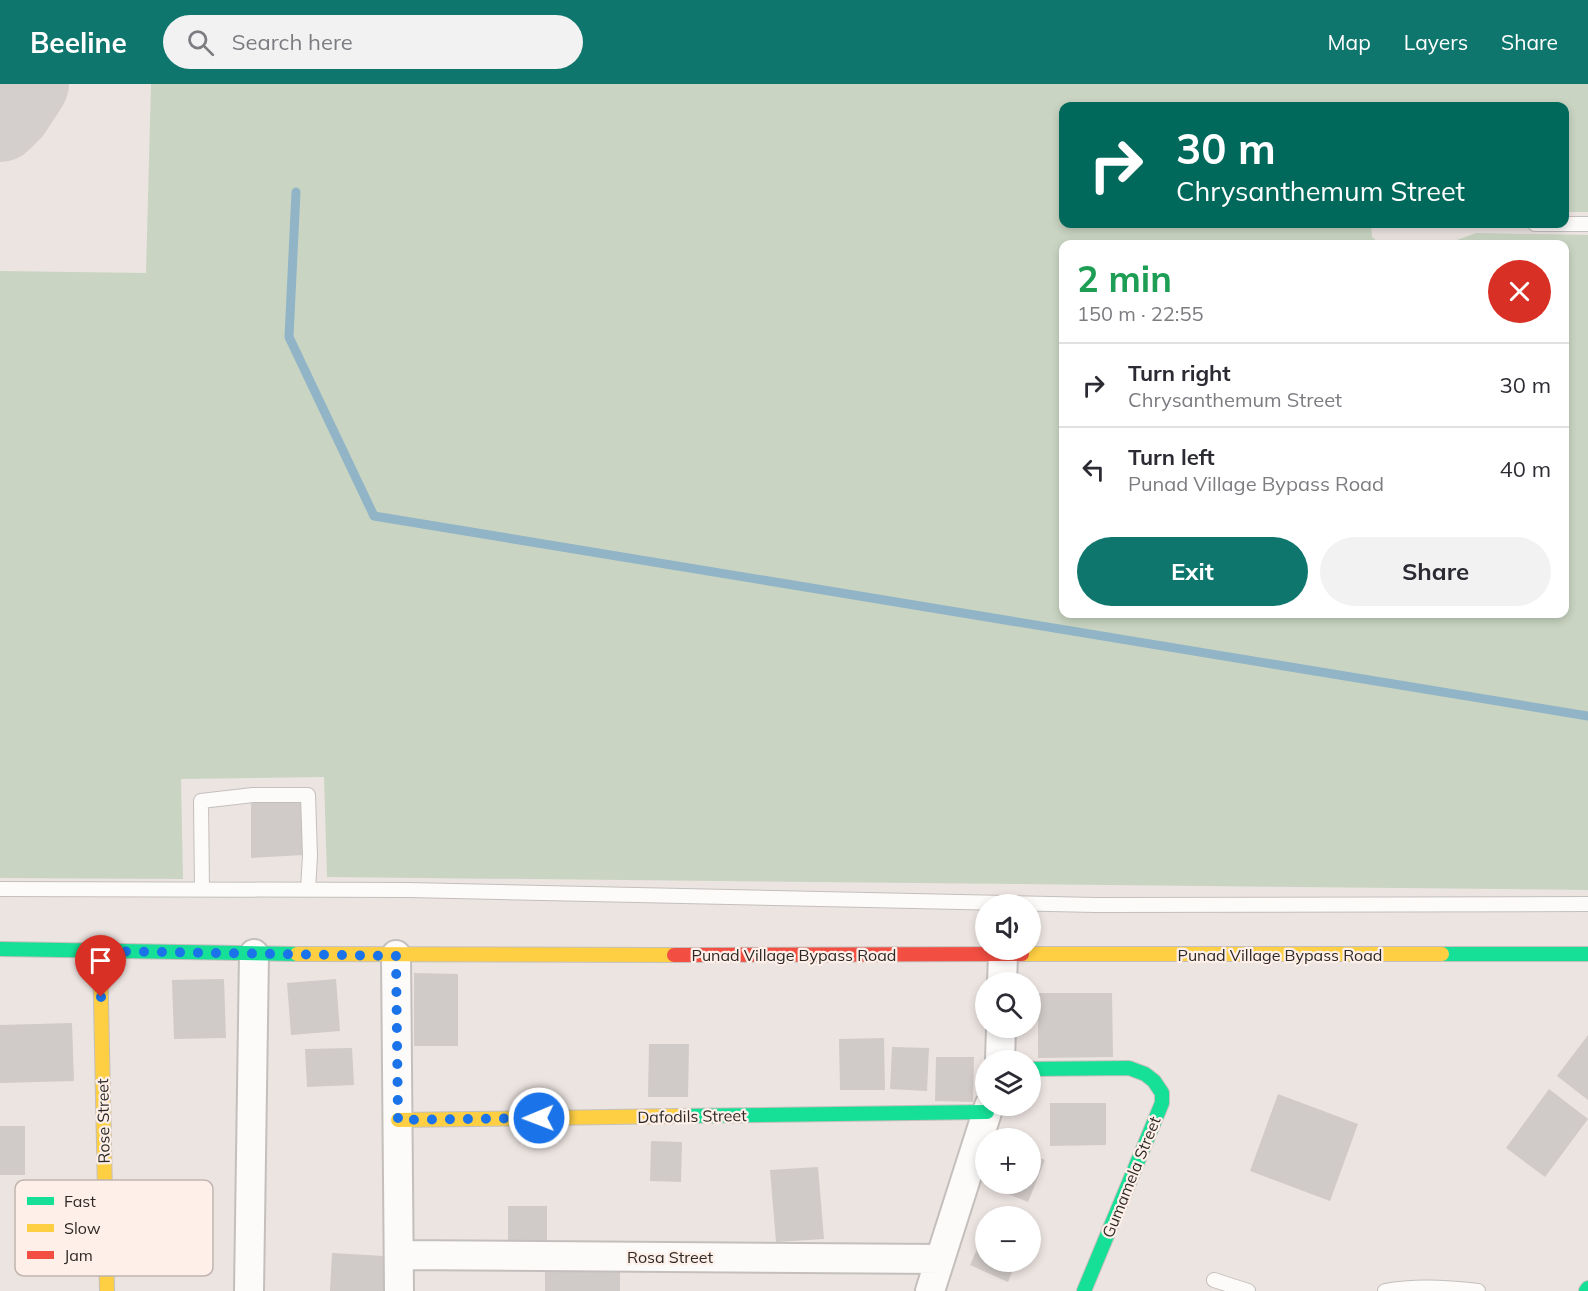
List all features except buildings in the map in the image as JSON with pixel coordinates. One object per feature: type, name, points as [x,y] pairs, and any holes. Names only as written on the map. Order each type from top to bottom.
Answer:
[{"type":"main road","name":"Punad Village Bypass Road","points":[[0,949],[1003,969],[1588,954]]},
{"type":"main road","name":"Rose Street","points":[[100,951],[105,1180]]},
{"type":"main road","name":"Gumamela Street","points":[[1041,1069],[1129,1068],[1145,1074],[1154,1081],[1162,1093],[1162,1103],[1084,1291]]},
{"type":"main road","name":"Dafodils Street","points":[[398,1120],[975,1109]]},
{"type":"main road","name":"Rose Street","points":[[107,1276],[107,1291]]},
{"type":"street","points":[[249,1291],[254,954]]},
{"type":"street","points":[[396,956],[399,1291]]},
{"type":"street","points":[[930,1291],[986,1116]]},
{"type":"street","name":"Rosa Street","points":[[399,1255],[940,1259]]},
{"type":"lane","points":[[1569,224],[1588,224]]},
{"type":"lane","points":[[202,889],[201,801],[253,795],[308,795],[310,856],[308,890]]},
{"type":"lane","points":[[0,889],[308,890],[1096,905],[1588,904]]},
{"type":"lane","points":[[1214,1280],[1248,1291]]},
{"type":"lane","points":[[1385,1291],[1407,1287],[1460,1288],[1478,1291]]},
{"type":"green space","points":[[151,84],[1588,84],[1588,212],[1569,212],[1569,102],[1059,102],[1059,228],[1371,228],[1372,237],[1376,240],[1059,240],[1059,618],[1569,618],[1569,240],[1457,240],[1476,233],[1588,235],[1588,890],[327,877],[324,777],[181,779],[183,879],[0,878],[0,271],[146,273]]},
{"type":"waterway","points":[[296,192],[289,337],[374,516],[1588,716]]},
{"type":"taxiway","points":[[0,121],[11,110],[28,84]]},
{"type":"traffic: fast","points":[[0,949],[297,954]]},
{"type":"traffic: fast","points":[[1442,954],[1588,954]]},
{"type":"traffic: fast","points":[[1041,1069],[1129,1068],[1145,1074],[1154,1081],[1162,1093],[1162,1103],[1084,1291]]},
{"type":"traffic: fast","points":[[679,1116],[975,1112]]},
{"type":"traffic: slow","points":[[100,951],[105,1180]]},
{"type":"traffic: slow","points":[[297,954],[674,955]]},
{"type":"traffic: slow","points":[[1041,954],[1442,954]]},
{"type":"traffic: slow","points":[[398,1120],[679,1116]]},
{"type":"traffic: slow","points":[[107,1276],[107,1291]]},
{"type":"traffic: jam","points":[[674,955],[975,954]]},
{"type":"route","points":[[101,997],[100,951],[396,956],[398,1120],[539,1118]]}]
